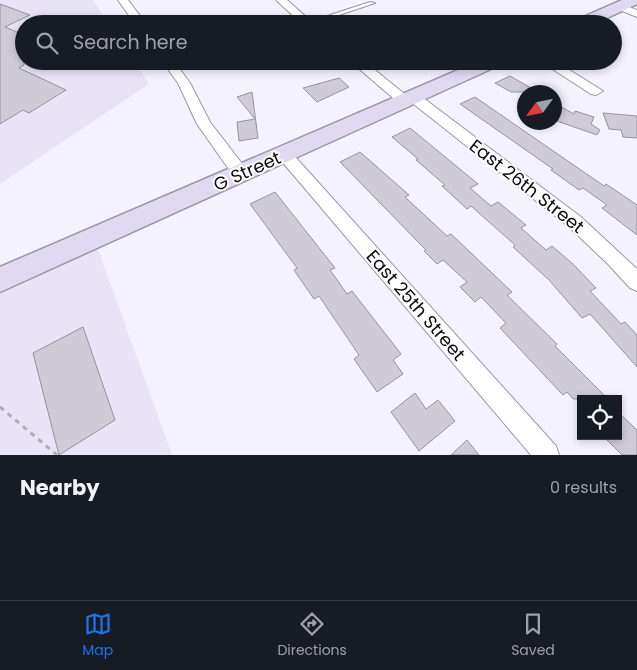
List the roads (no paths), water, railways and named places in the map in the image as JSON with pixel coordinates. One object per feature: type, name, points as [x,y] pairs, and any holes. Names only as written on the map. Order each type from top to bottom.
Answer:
[{"type":"main road","points":[[600,15],[634,0]]},
{"type":"main road","name":"G Street","points":[[0,280],[474,70]]},
{"type":"street","points":[[123,0],[134,15]]},
{"type":"street","points":[[281,0],[298,15]]},
{"type":"street","points":[[619,6],[637,14]]},
{"type":"street","points":[[175,70],[184,83],[204,124],[241,174]]},
{"type":"street","name":"East 26th Street","points":[[369,70],[575,222],[616,258],[637,282]]},
{"type":"street","points":[[561,70],[596,91]]},
{"type":"street","name":"East 25th Street","points":[[284,154],[547,455]]},
{"type":"lane","points":[[336,15],[372,3]]}]
